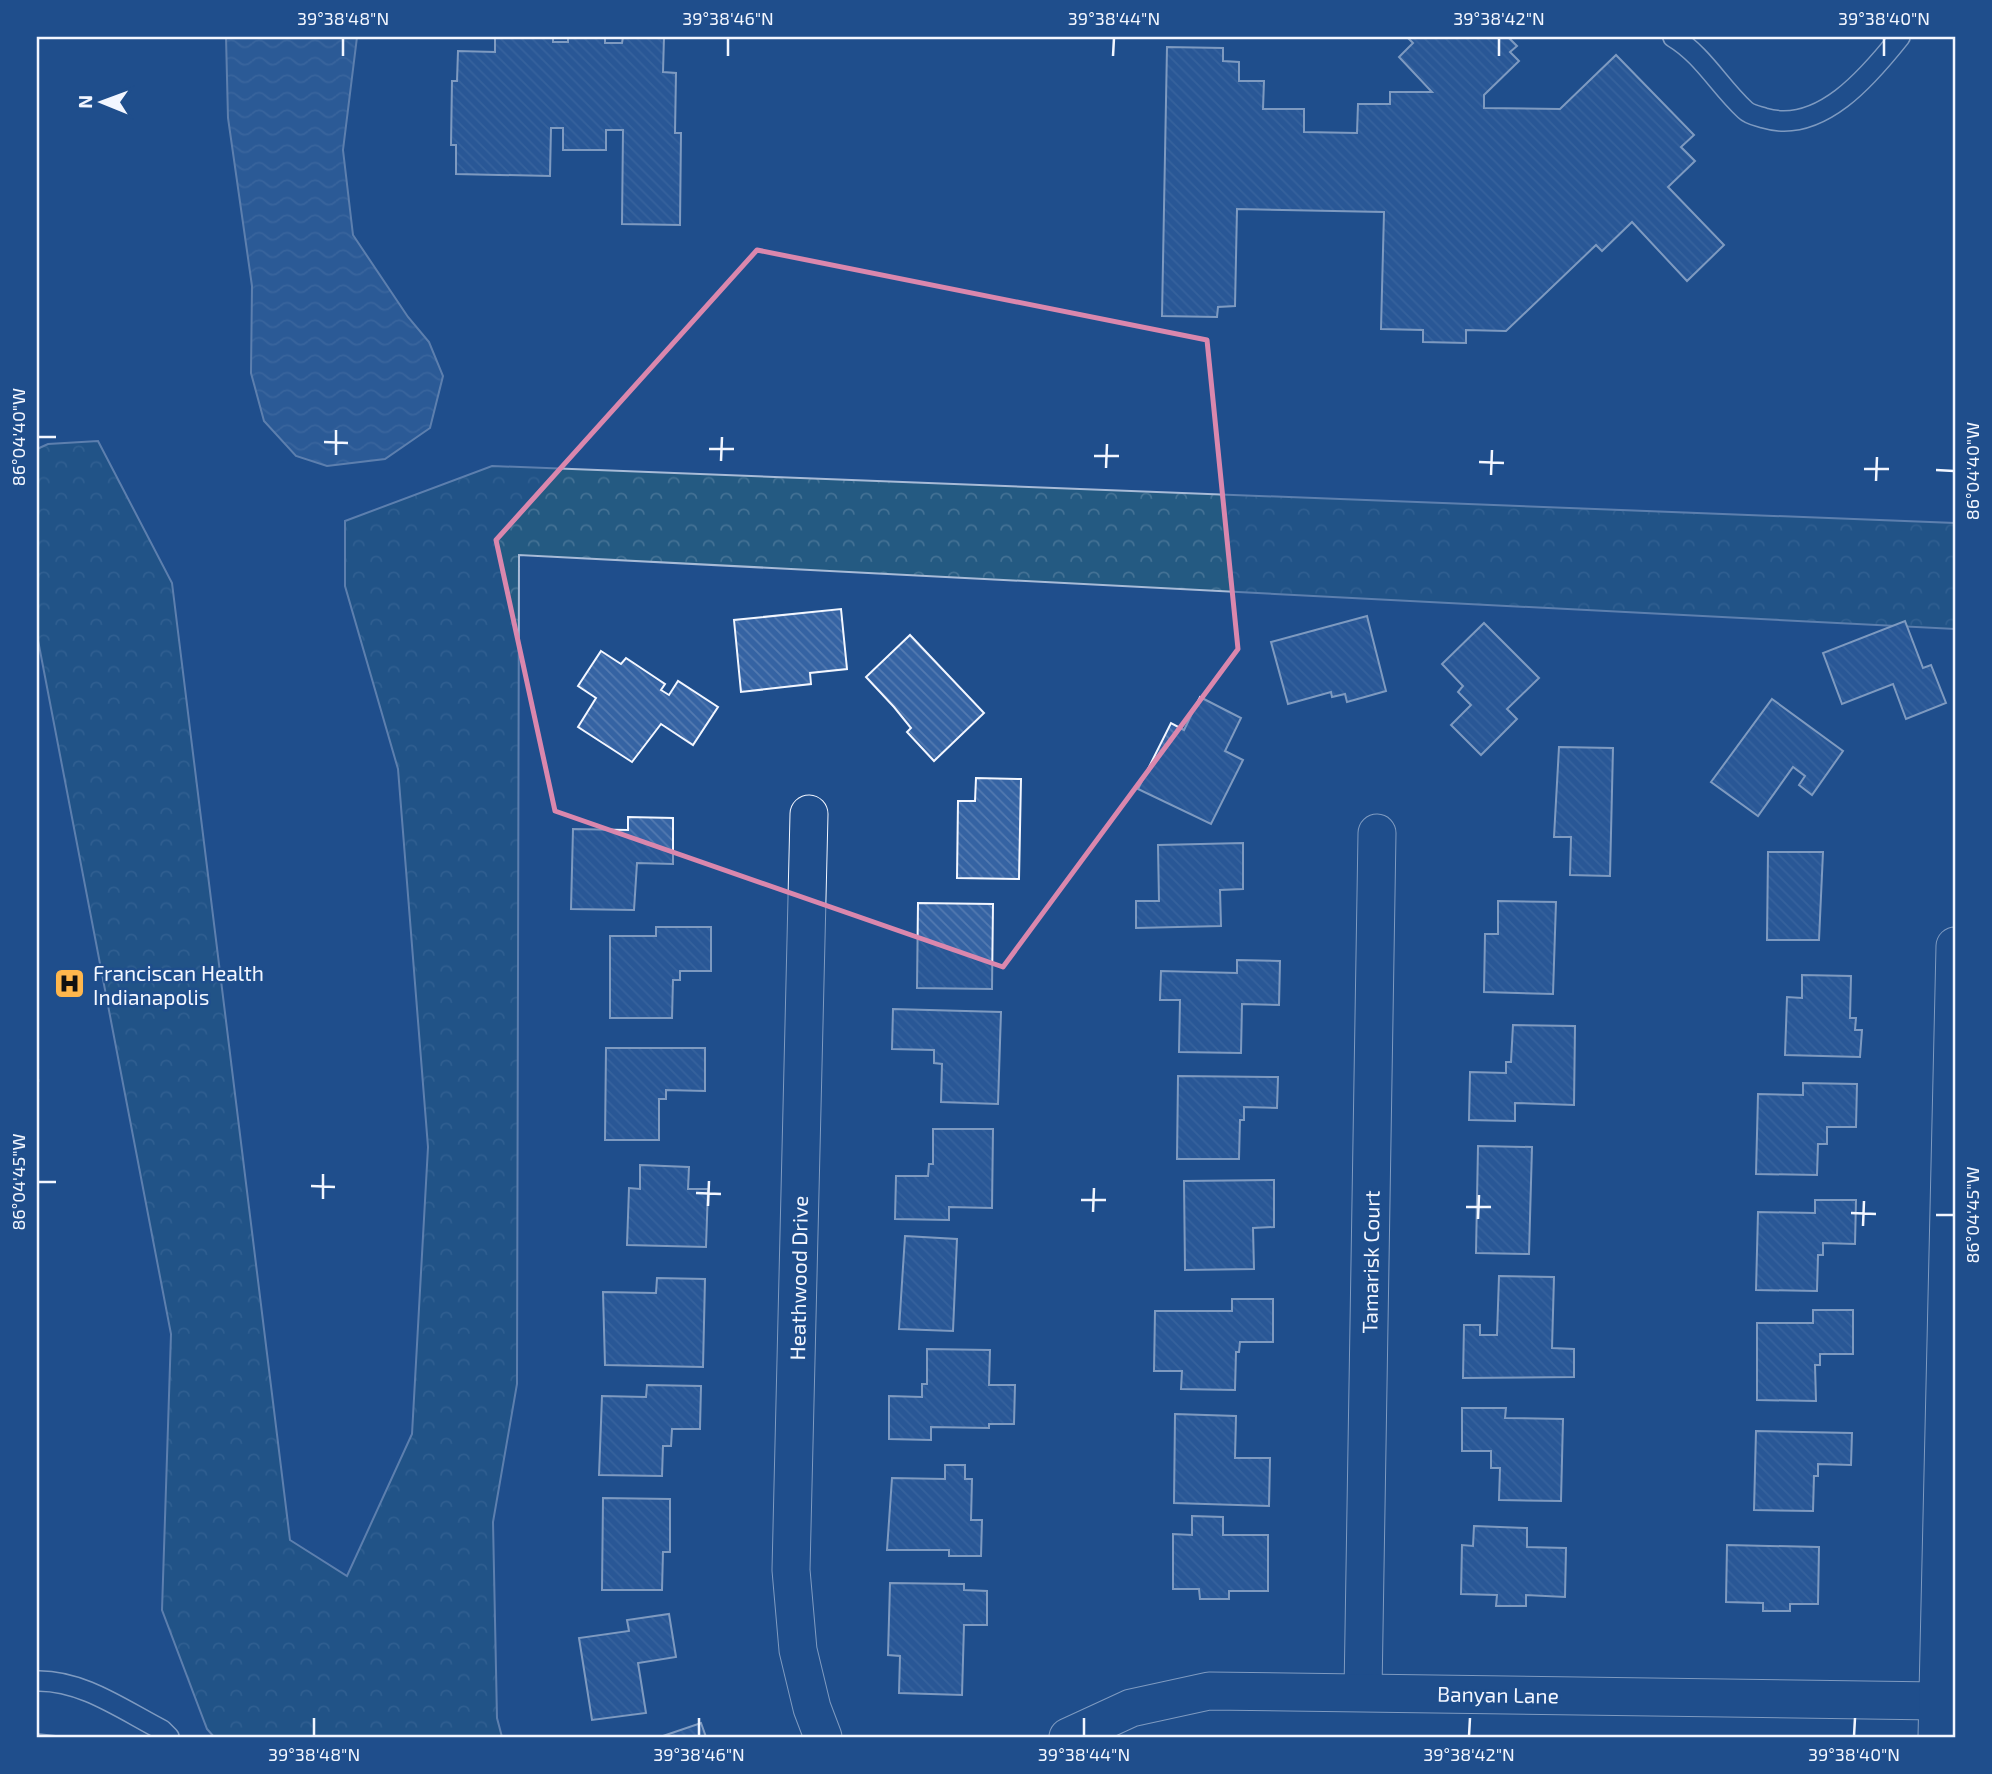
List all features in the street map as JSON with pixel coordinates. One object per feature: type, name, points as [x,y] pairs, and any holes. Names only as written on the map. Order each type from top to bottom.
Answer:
[{"type":"street","name":"Heathwood Drive","points":[[809,814],[791,1570],[798,1650],[812,1708],[823,1737]]},
{"type":"street","name":"Tamarisk Court","points":[[1363,1692],[1377,833]]},
{"type":"street","points":[[1937,1737],[1955,946]]},
{"type":"street","name":"Banyan Lane","points":[[1068,1737],[1131,1708],[1193,1693],[1363,1692],[1937,1701]]},
{"type":"lane","points":[[1673,37],[1693,49],[1747,113],[1780,123],[1811,117],[1854,89],[1900,37]]},
{"type":"lane","points":[[37,1681],[52,1681],[84,1690],[162,1730],[169,1737]]},
{"type":"highlighted area","points":[[757,250],[1207,340],[1238,649],[1003,967],[555,811],[496,540]]},
{"type":"green space","points":[[98,441],[172,583],[290,1540],[347,1576],[412,1434],[428,1147],[398,769],[345,586],[345,521],[492,466],[1955,523],[1955,629],[519,555],[517,1384],[493,1522],[497,1718],[502,1737],[214,1737],[207,1729],[162,1610],[171,1334],[37,635],[37,449],[48,444]]},
{"type":"water","points":[[226,37],[357,37],[343,150],[353,235],[408,317],[429,342],[443,376],[430,428],[385,459],[327,466],[296,456],[264,421],[251,373],[252,286],[228,118]]},
{"type":"building","points":[[495,37],[553,37],[553,42],[568,42],[568,37],[605,37],[605,43],[622,43],[623,37],[664,37],[663,72],[676,73],[675,133],[681,133],[680,225],[622,224],[623,130],[606,130],[606,150],[563,150],[563,128],[551,128],[550,176],[456,174],[456,145],[451,145],[452,81],[457,81],[458,51],[495,52]]},
{"type":"building","points":[[1407,37],[1508,37],[1517,46],[1510,52],[1519,61],[1484,95],[1484,108],[1560,109],[1616,55],[1694,135],[1681,147],[1695,161],[1668,187],[1724,245],[1687,281],[1632,222],[1602,251],[1596,245],[1506,331],[1466,330],[1466,343],[1423,342],[1423,330],[1381,329],[1384,212],[1237,209],[1235,306],[1218,307],[1217,317],[1162,316],[1167,47],[1223,48],[1223,61],[1239,62],[1239,81],[1264,81],[1263,109],[1304,109],[1304,132],[1357,133],[1358,104],[1390,104],[1390,92],[1432,92],[1399,57],[1413,43]]},
{"type":"building","points":[[841,609],[847,669],[810,673],[811,684],[741,692],[734,620]]},
{"type":"building","points":[[1367,616],[1386,691],[1347,702],[1345,694],[1332,697],[1331,692],[1288,704],[1271,642]]},
{"type":"building","points":[[1905,621],[1923,668],[1931,665],[1946,703],[1906,719],[1893,684],[1842,704],[1823,653]]},
{"type":"building","points":[[1484,623],[1539,678],[1507,709],[1517,719],[1481,755],[1451,725],[1471,705],[1458,692],[1463,686],[1442,664]]},
{"type":"building","points":[[910,635],[984,713],[934,761],[907,732],[911,728],[894,707],[866,677]]},
{"type":"building","points":[[601,651],[621,664],[626,658],[665,684],[661,690],[669,695],[678,681],[718,707],[693,745],[661,724],[632,762],[578,727],[596,698],[578,686]]},
{"type":"building","points":[[1200,697],[1241,718],[1225,751],[1243,760],[1211,824],[1138,789],[1171,723],[1184,730]]},
{"type":"building","points":[[1772,699],[1843,751],[1812,795],[1799,785],[1805,776],[1793,767],[1758,816],[1711,782]]},
{"type":"building","points":[[1559,747],[1613,748],[1610,876],[1570,875],[1571,837],[1554,837]]},
{"type":"building","points":[[976,778],[1021,779],[1019,879],[957,878],[958,801],[975,801]]},
{"type":"building","points":[[628,817],[673,818],[673,864],[637,863],[634,910],[571,909],[573,829],[628,830]]},
{"type":"building","points":[[1243,843],[1243,889],[1220,890],[1221,926],[1136,928],[1136,901],[1159,901],[1158,845]]},
{"type":"building","points":[[1768,852],[1823,852],[1819,940],[1767,940]]},
{"type":"building","points":[[1498,901],[1556,902],[1553,994],[1484,992],[1485,934],[1498,934]]},
{"type":"building","points":[[918,903],[993,904],[992,989],[917,988]]},
{"type":"building","points":[[656,927],[711,927],[711,971],[680,971],[680,980],[673,980],[672,1018],[610,1018],[610,936],[656,936]]},
{"type":"building","points":[[1237,960],[1280,961],[1279,1005],[1242,1004],[1241,1053],[1179,1052],[1180,1000],[1160,1000],[1161,971],[1237,973]]},
{"type":"building","points":[[1802,975],[1851,976],[1850,1018],[1856,1018],[1855,1030],[1862,1030],[1860,1057],[1785,1055],[1787,997],[1802,998]]},
{"type":"building","points":[[893,1009],[1001,1012],[998,1104],[941,1102],[942,1064],[934,1063],[934,1050],[892,1049]]},
{"type":"building","points":[[1513,1025],[1575,1026],[1574,1105],[1515,1103],[1515,1121],[1469,1120],[1470,1072],[1506,1073],[1506,1062],[1511,1062]]},
{"type":"building","points":[[606,1048],[705,1048],[705,1091],[666,1090],[666,1099],[659,1099],[659,1140],[605,1140]]},
{"type":"building","points":[[1178,1076],[1278,1077],[1277,1108],[1244,1107],[1244,1120],[1240,1120],[1239,1159],[1177,1159]]},
{"type":"building","points":[[1803,1083],[1857,1084],[1856,1127],[1827,1127],[1827,1144],[1818,1144],[1817,1175],[1756,1174],[1758,1094],[1803,1095]]},
{"type":"building","points":[[933,1129],[993,1129],[992,1208],[949,1207],[949,1220],[895,1219],[896,1176],[928,1176],[929,1164],[933,1164]]},
{"type":"building","points":[[1478,1146],[1532,1147],[1529,1254],[1476,1253]]},
{"type":"building","points":[[640,1165],[689,1167],[688,1189],[708,1189],[706,1247],[627,1245],[629,1188],[640,1189]]},
{"type":"building","points":[[1274,1180],[1274,1227],[1253,1228],[1254,1269],[1185,1270],[1184,1181]]},
{"type":"building","points":[[1815,1200],[1856,1200],[1855,1244],[1823,1243],[1823,1255],[1818,1255],[1817,1291],[1756,1290],[1758,1212],[1815,1213]]},
{"type":"building","points":[[905,1236],[957,1239],[953,1331],[899,1329]]},
{"type":"building","points":[[1499,1276],[1554,1277],[1552,1348],[1574,1349],[1574,1377],[1463,1378],[1464,1325],[1480,1325],[1480,1335],[1497,1335]]},
{"type":"building","points":[[657,1278],[705,1279],[703,1367],[605,1365],[603,1292],[656,1293]]},
{"type":"building","points":[[1232,1299],[1273,1299],[1273,1342],[1240,1342],[1239,1352],[1236,1352],[1235,1390],[1181,1389],[1182,1371],[1154,1371],[1155,1311],[1232,1311]]},
{"type":"building","points":[[1813,1310],[1853,1310],[1853,1354],[1820,1354],[1820,1365],[1815,1365],[1816,1401],[1757,1400],[1757,1323],[1813,1323]]},
{"type":"building","points":[[927,1349],[990,1350],[989,1385],[1015,1385],[1014,1424],[989,1424],[989,1428],[931,1427],[931,1440],[889,1439],[889,1396],[922,1397],[922,1384],[927,1384]]},
{"type":"building","points":[[647,1385],[701,1386],[700,1429],[672,1429],[671,1446],[663,1446],[662,1476],[599,1475],[602,1396],[646,1397]]},
{"type":"building","points":[[1462,1408],[1506,1408],[1505,1418],[1563,1419],[1561,1501],[1499,1500],[1500,1468],[1491,1468],[1491,1451],[1462,1451]]},
{"type":"building","points":[[1175,1414],[1236,1416],[1235,1458],[1270,1458],[1269,1506],[1174,1503]]},
{"type":"building","points":[[1756,1431],[1852,1433],[1851,1465],[1818,1464],[1818,1476],[1814,1476],[1813,1511],[1754,1510]]},
{"type":"building","points":[[945,1465],[965,1465],[965,1479],[972,1479],[971,1520],[982,1520],[981,1556],[949,1556],[949,1550],[887,1550],[892,1478],[945,1479]]},
{"type":"building","points":[[603,1498],[670,1499],[670,1552],[663,1552],[662,1590],[602,1590]]},
{"type":"building","points":[[1192,1516],[1223,1517],[1223,1535],[1268,1535],[1268,1591],[1229,1591],[1229,1599],[1200,1599],[1199,1589],[1173,1589],[1173,1534],[1192,1535]]},
{"type":"building","points":[[1474,1526],[1527,1528],[1527,1547],[1566,1548],[1565,1597],[1526,1595],[1526,1606],[1496,1606],[1497,1595],[1461,1594],[1462,1545],[1473,1546]]},
{"type":"building","points":[[1727,1545],[1819,1547],[1818,1604],[1790,1604],[1790,1611],[1763,1611],[1763,1603],[1726,1602]]},
{"type":"building","points":[[890,1583],[964,1584],[964,1590],[987,1591],[987,1625],[964,1625],[962,1695],[899,1693],[900,1656],[888,1655]]},
{"type":"building","points":[[669,1614],[676,1657],[638,1663],[646,1713],[592,1720],[579,1638],[629,1631],[627,1620]]},
{"type":"building","points":[[701,1723],[706,1737],[660,1737]]},
{"type":"building","points":[[37,1734],[65,1737],[37,1737]]},
{"type":"place","name":"Franciscan Health Indianapolis","points":[[70,984]]}]
